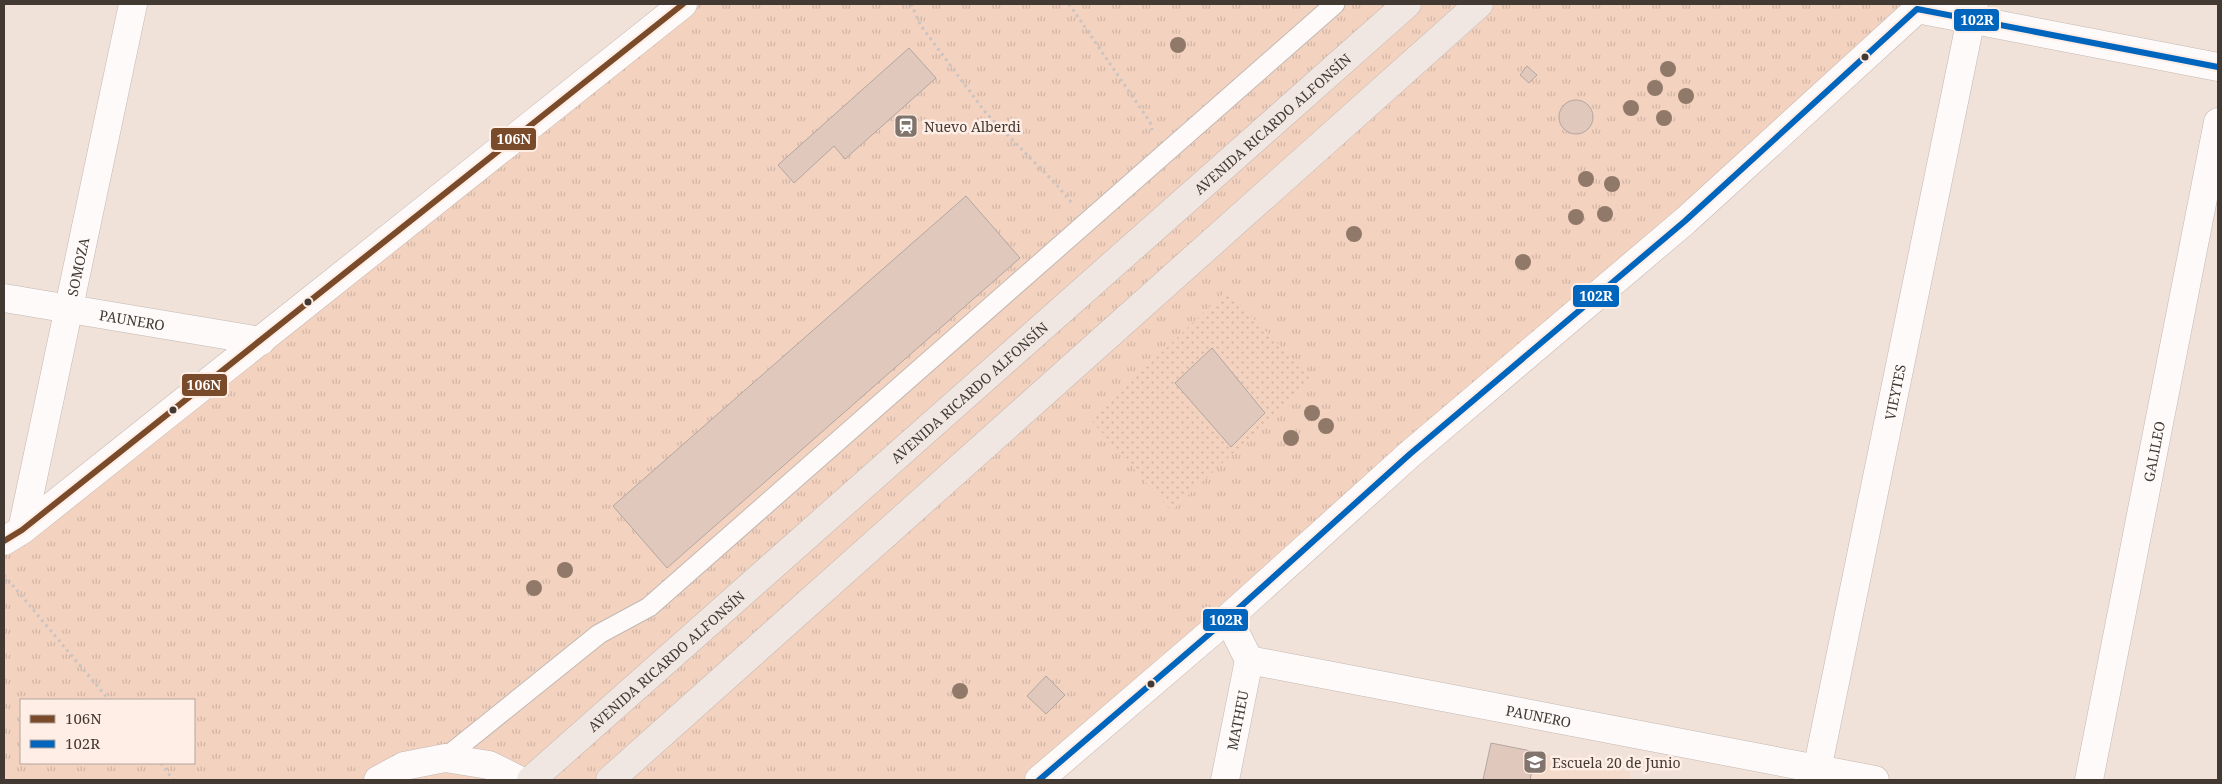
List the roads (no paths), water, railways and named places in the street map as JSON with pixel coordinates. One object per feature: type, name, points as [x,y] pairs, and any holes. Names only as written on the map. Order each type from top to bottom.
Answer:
[{"type":"highway","name":"AVENIDA RICARDO ALFONSÍN","points":[[531,780],[1407,4]]},
{"type":"highway","points":[[610,780],[1479,4]]},
{"type":"street","name":"SOMOZA","points":[[13,536],[69,309],[133,4]]},
{"type":"street","points":[[13,536],[261,341],[683,4]]},
{"type":"street","points":[[1039,780],[1228,618],[1410,454],[1685,221],[1920,6],[1972,12],[2218,67]]},
{"type":"street","name":"VIEYTES","points":[[1816,775],[1972,12]]},
{"type":"street","name":"GALILEO","points":[[2089,780],[2218,122]]},
{"type":"street","name":"PAUNERO","points":[[4,298],[261,341]]},
{"type":"street","points":[[1228,618],[1250,660]]},
{"type":"street","name":"PAUNERO","points":[[1250,660],[1816,775],[1875,780]]},
{"type":"street","name":"MATHEU","points":[[1225,780],[1250,660]]},
{"type":"street","points":[[378,780],[404,766],[445,758],[488,765],[519,780]]},
{"type":"lane","points":[[445,758],[599,634],[649,607],[1335,4]]},
{"type":"place","name":"Nuevo Alberdi","points":[[906,126]]},
{"type":"place","name":"Escuela 20 de Junio","points":[[1535,762]]}]
